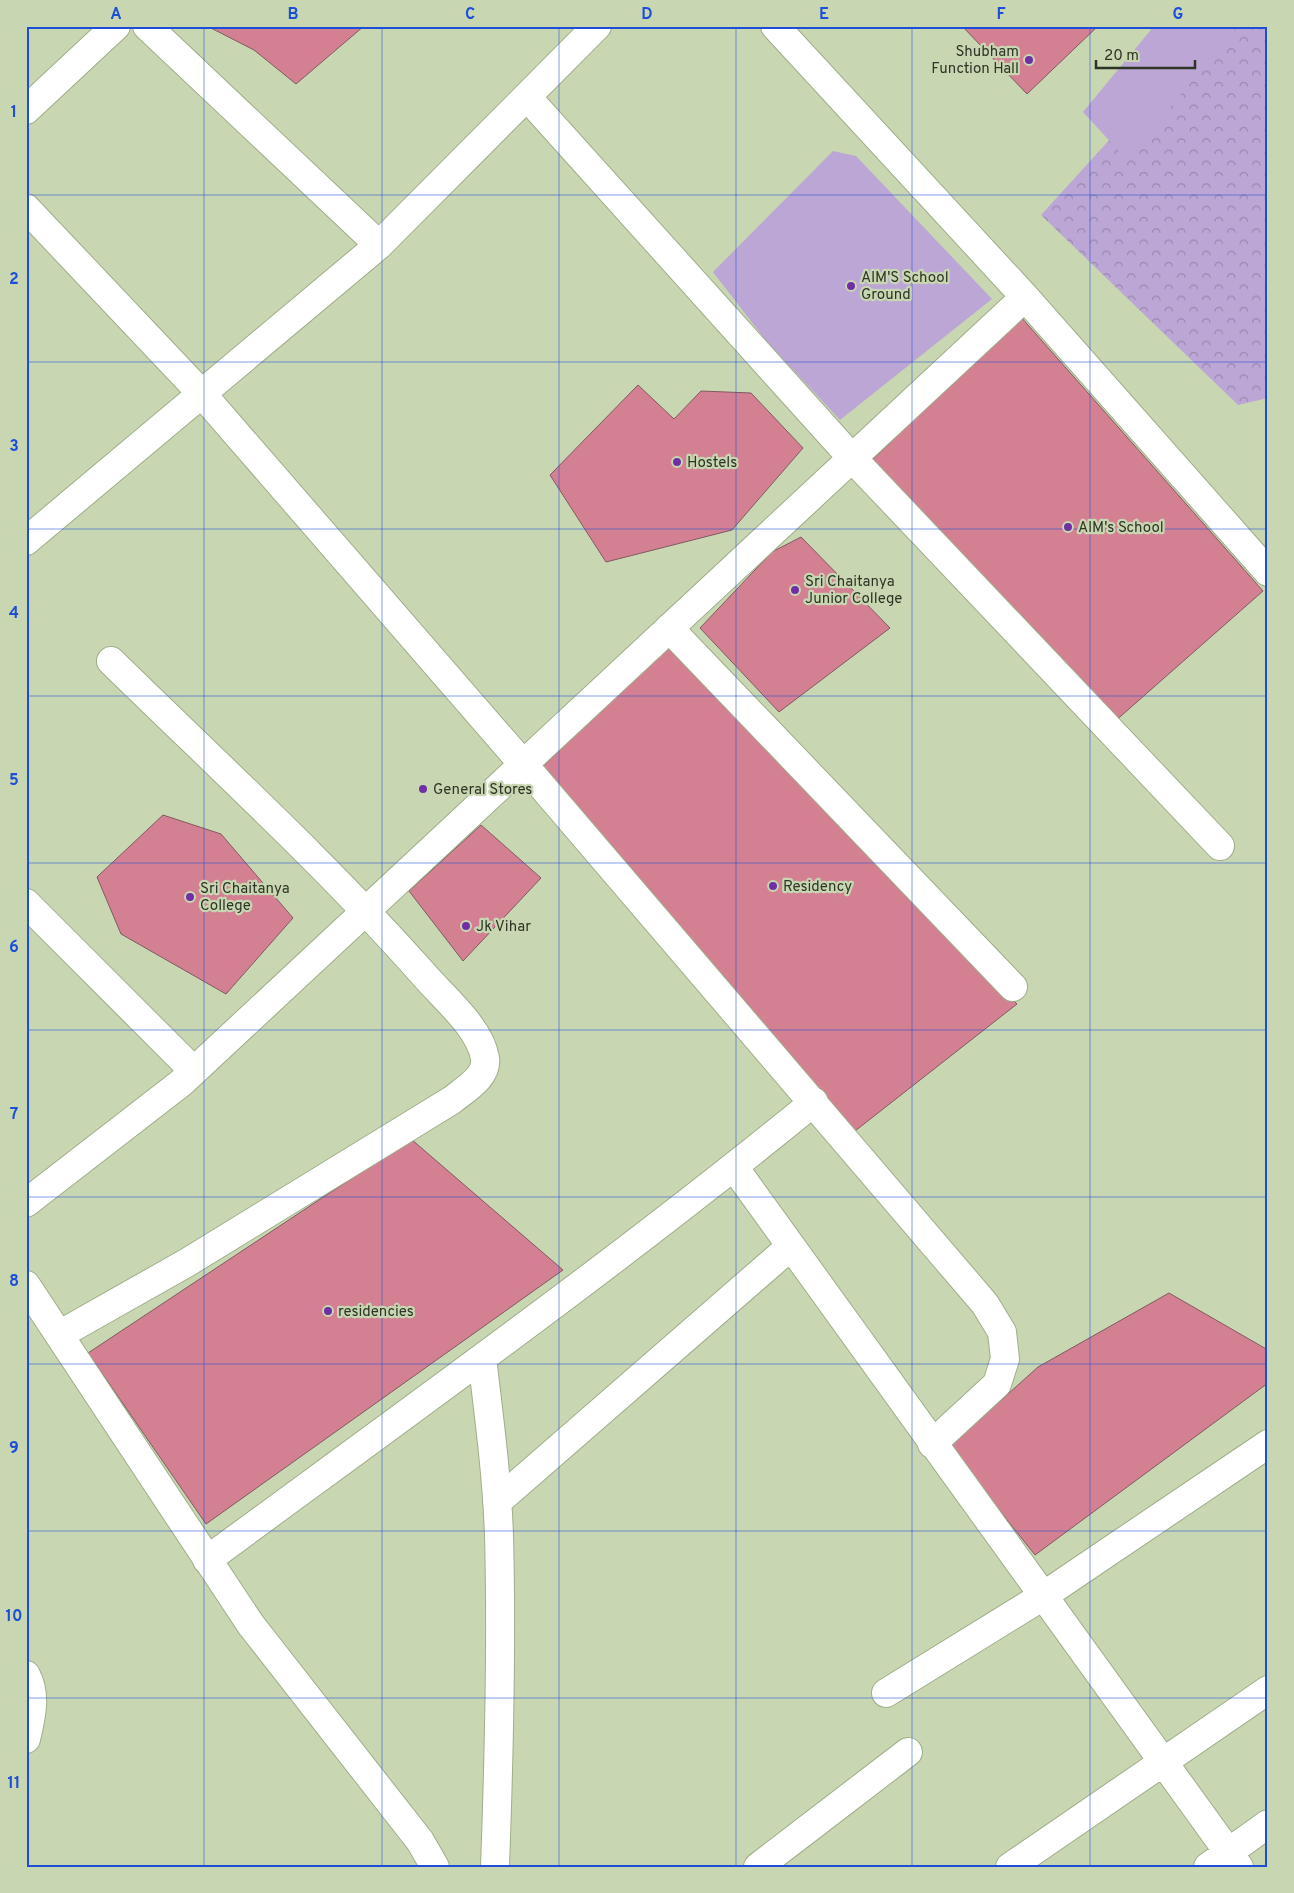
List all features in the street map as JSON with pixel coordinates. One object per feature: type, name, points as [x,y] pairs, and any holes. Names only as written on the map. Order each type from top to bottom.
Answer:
[{"type":"street","points":[[26,110],[116,26]]},
{"type":"street","points":[[147,26],[380,245]]},
{"type":"street","points":[[26,541],[380,245],[597,26]]},
{"type":"street","points":[[775,26],[1025,297],[1268,572]]},
{"type":"street","points":[[527,96],[852,458],[1220,846]]},
{"type":"street","points":[[26,208],[202,394],[524,764],[985,1304],[1002,1332],[1005,1359],[997,1384],[932,1444]]},
{"type":"street","points":[[26,1203],[194,1071],[1025,297]]},
{"type":"street","points":[[669,628],[1014,987]]},
{"type":"street","points":[[59,1335],[188,1262],[452,1100],[476,1081],[483,1071],[486,1060],[475,1033],[367,910],[111,661]]},
{"type":"street","points":[[26,903],[194,1071]]},
{"type":"street","points":[[207,1560],[482,1358],[734,1167],[814,1102]]},
{"type":"street","points":[[734,1167],[1162,1761],[1225,1862],[1268,1824]]},
{"type":"street","points":[[497,1502],[791,1246]]},
{"type":"street","points":[[26,1285],[251,1625],[420,1841],[435,1867]]},
{"type":"street","points":[[482,1358],[497,1502],[498,1768],[495,1867]]},
{"type":"street","points":[[886,1693],[1043,1596],[1268,1444]]},
{"type":"street","points":[[26,1674],[30,1682],[33,1711],[26,1740]]},
{"type":"street","points":[[1010,1867],[1268,1690]]},
{"type":"street","points":[[758,1867],[908,1752]]},
{"type":"green space","points":[[1154,26],[1235,26],[1128,161],[1083,112]]},
{"type":"green space","points":[[1213,26],[1268,26],[1268,398],[1238,405],[1041,215]]},
{"type":"green space","name":"AIM'S School Ground","points":[[833,151],[856,156],[992,299],[840,420],[767,342],[713,272]]},
{"type":"building","points":[[207,26],[364,26],[296,84],[254,50]]},
{"type":"building","name":"Shubham Function Hall","points":[[962,26],[1098,26],[1027,94]]},
{"type":"building","name":"AIM's School","points":[[1020,316],[1263,591],[1113,723],[870,462]]},
{"type":"building","name":"Hostels","points":[[638,385],[674,419],[701,391],[751,393],[803,448],[732,530],[606,562],[550,475]]},
{"type":"building","name":"Sri Chaitanya Junior College","points":[[801,537],[890,628],[779,712],[700,628],[772,552]]},
{"type":"building","name":"Residency","points":[[669,645],[1017,1004],[855,1131],[541,768]]},
{"type":"building","name":"Sri Chaitanya College","points":[[163,815],[221,834],[293,918],[226,994],[121,934],[97,877]]},
{"type":"building","name":"Jk Vihar","points":[[481,825],[541,878],[463,961],[409,891]]},
{"type":"building","name":"residencies","points":[[411,1139],[563,1270],[206,1524],[88,1353]]},
{"type":"building","points":[[1169,1293],[1268,1350],[1268,1383],[1035,1555],[949,1447],[1038,1367]]},
{"type":"place","name":"Shubham Function Hall","points":[[1029,60]]},
{"type":"place","name":"AIM'S School Ground","points":[[851,286]]},
{"type":"place","name":"Hostels","points":[[677,462]]},
{"type":"place","name":"AIM's School","points":[[1068,527]]},
{"type":"place","name":"Sri Chaitanya Junior College","points":[[795,590]]},
{"type":"place","name":"General Stores","points":[[423,789]]},
{"type":"place","name":"Residency","points":[[773,886]]},
{"type":"place","name":"Sri Chaitanya College","points":[[190,897]]},
{"type":"place","name":"Jk Vihar","points":[[466,926]]},
{"type":"place","name":"residencies","points":[[328,1311]]}]
